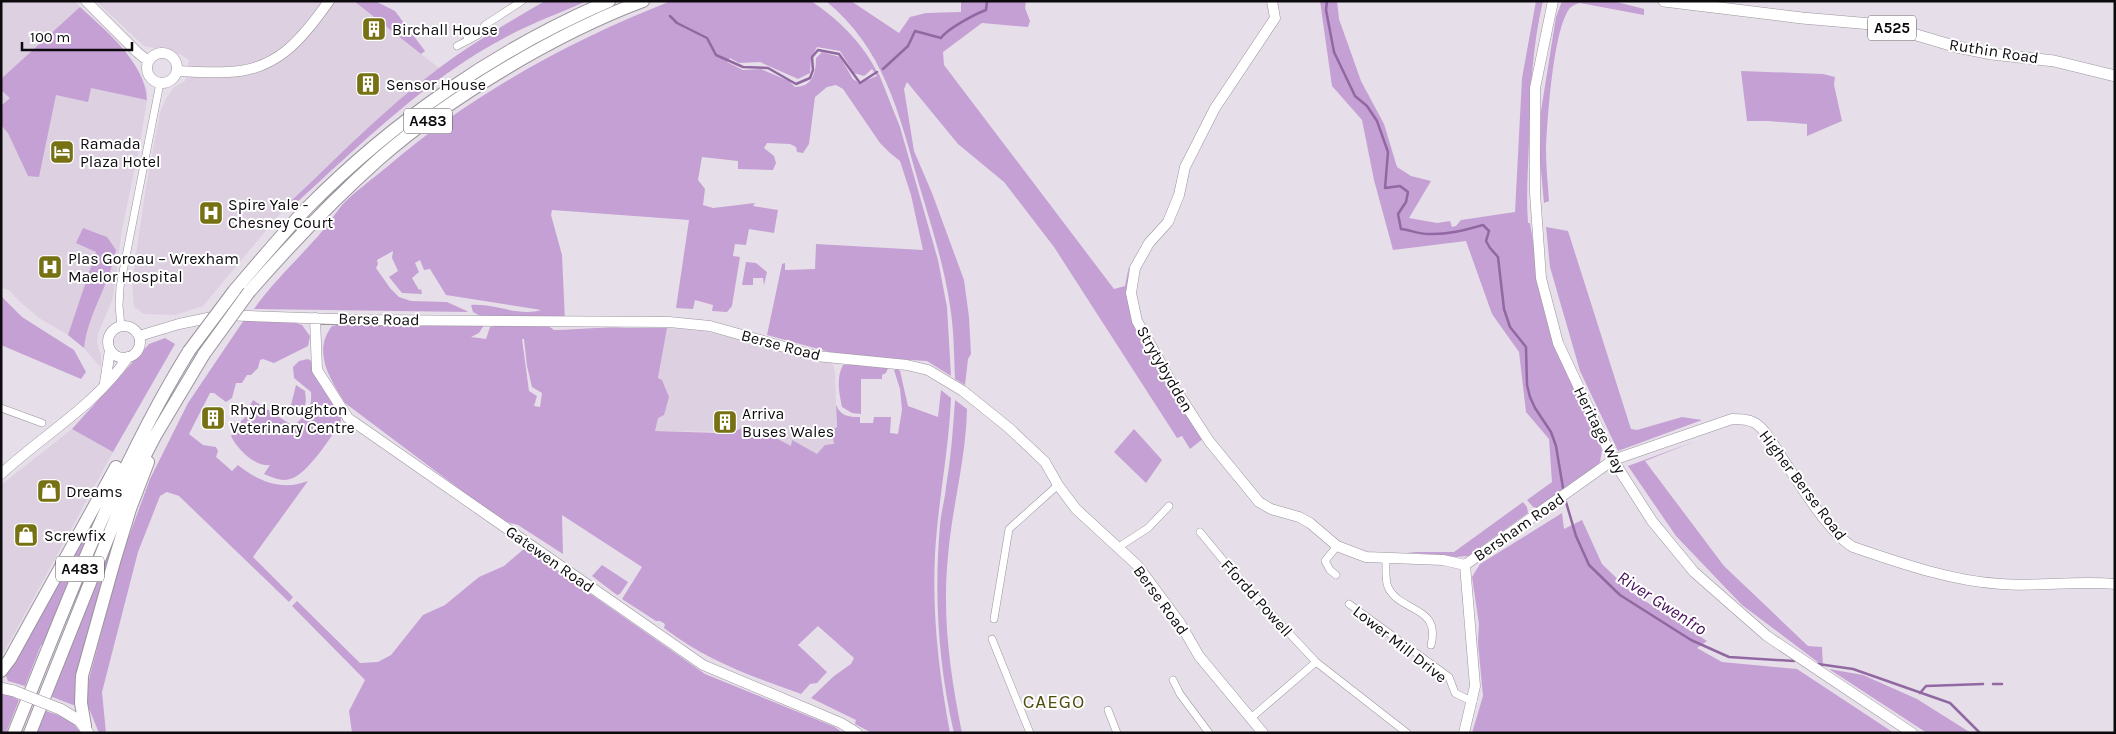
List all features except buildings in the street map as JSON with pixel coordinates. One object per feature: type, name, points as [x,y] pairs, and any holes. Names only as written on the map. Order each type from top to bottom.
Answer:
[{"type":"highway","name":"A483","points":[[14,733],[110,500],[155,409],[188,351],[234,291],[308,208],[402,124],[462,80],[517,47],[609,1]]},
{"type":"highway","name":"A483","points":[[30,733],[100,553],[127,490],[155,436],[204,354],[249,292],[301,234],[341,194],[381,157],[435,116],[488,80],[563,37],[643,1]]},
{"type":"highway","name":"A483","points":[[1,671],[15,651],[121,457],[155,409]]},
{"type":"highway","name":"A483","points":[[86,730],[81,702],[82,676],[130,509],[146,470],[155,436]]},
{"type":"main road","name":"Ruthin Road","points":[[1664,1],[1802,18],[1883,25],[1957,47],[1992,54],[2054,61],[2115,76]]},
{"type":"main road","points":[[1,688],[14,691],[60,709],[74,716],[86,730]]},
{"type":"street","points":[[86,1],[148,61],[149,75],[155,82],[160,83],[173,79],[177,72],[175,58],[167,53],[154,55],[148,61]]},
{"type":"street","points":[[177,72],[230,72],[265,65],[285,54],[307,31],[329,1]]},
{"type":"street","name":"Strytybydden","points":[[1272,1],[1275,18],[1215,108],[1185,167],[1179,195],[1168,222],[1149,243],[1135,268],[1131,293],[1136,321],[1174,387],[1209,441],[1259,502],[1271,509],[1299,517],[1310,523],[1337,546],[1366,557],[1443,560],[1464,565]]},
{"type":"street","name":"Heritage Way","points":[[1553,1],[1535,88],[1535,193],[1541,278],[1558,343],[1613,460],[1652,521],[1694,572],[1767,636],[1912,733]]},
{"type":"street","points":[[457,46],[478,35],[485,25],[519,2]]},
{"type":"street","points":[[464,31],[469,40]]},
{"type":"street","points":[[121,326],[120,287],[160,83]]},
{"type":"street","name":"Berse Road","points":[[139,336],[179,324],[222,315],[315,318],[669,322],[710,326],[816,356],[907,365],[928,370],[963,391],[1010,428],[1045,462],[1058,485],[1076,509],[1137,565],[1180,623],[1199,656],[1263,733]]},
{"type":"street","name":"Gatewen Road","points":[[315,318],[317,370],[348,418],[703,665],[842,723],[857,733]]},
{"type":"street","points":[[1,474],[51,432],[81,410],[128,357],[137,351],[140,341],[139,336],[132,328],[116,327],[109,335],[110,350],[104,384]]},
{"type":"street","points":[[110,350],[118,356],[128,357]]},
{"type":"street","points":[[1,408],[42,422]]},
{"type":"street","name":"Higher Berse Road","points":[[1613,460],[1732,419],[1743,419],[1756,424],[1767,435],[1811,500],[1844,542],[1853,548],[1980,583],[2095,582],[2115,584]]},
{"type":"street","name":"Bersham Road","points":[[1464,733],[1473,702],[1475,686],[1464,565],[1613,460]]},
{"type":"street","points":[[994,619],[1009,529],[1058,485]]},
{"type":"street","points":[[1118,548],[1148,528],[1169,506]]},
{"type":"street","name":"Ffordd Powell","points":[[1200,532],[1237,577],[1316,662],[1407,733]]},
{"type":"street","points":[[1336,575],[1330,570],[1325,561],[1337,546]]},
{"type":"street","points":[[1386,559],[1387,586],[1394,594],[1422,613],[1432,623],[1434,635],[1431,645]]},
{"type":"street","name":"Lower Mill Drive","points":[[1349,604],[1449,677],[1455,692],[1473,702]]},
{"type":"street","points":[[992,639],[1030,733]]},
{"type":"street","points":[[1251,718],[1316,662]]},
{"type":"street","points":[[1173,680],[1180,694],[1209,733]]},
{"type":"street","points":[[1108,710],[1117,733]]},
{"type":"shaded area","points":[[1,1],[74,1],[121,46],[136,67],[147,89],[139,149],[122,229],[113,298],[98,334],[97,343],[101,355],[101,368],[84,348],[68,335],[39,318],[9,290],[1,288]]},
{"type":"shaded area","points":[[96,1],[354,1],[439,68],[389,109],[289,203],[203,306],[175,315],[144,314],[134,307],[132,282],[145,193],[160,112],[174,87],[185,81],[189,60],[180,54],[144,46]]},
{"type":"shaded area","points":[[354,1],[375,1],[395,11],[425,51],[421,54]]},
{"type":"shaded area","points":[[545,1],[587,1],[506,37],[448,73],[395,114],[293,206],[289,203],[362,133],[419,83],[465,50]]},
{"type":"shaded area","points":[[671,1],[811,1],[831,16],[858,42],[879,74],[900,127],[938,260],[947,307],[951,376],[927,361],[844,356],[767,335],[782,264],[785,263],[785,270],[815,269],[816,244],[923,250],[911,195],[900,161],[880,143],[843,89],[836,85],[827,87],[815,97],[809,144],[803,153],[797,152],[796,147],[790,144],[767,143],[764,148],[774,156],[776,163],[773,170],[738,169],[738,161],[702,157],[698,180],[705,189],[703,205],[713,208],[755,203],[753,206],[778,210],[774,233],[749,229],[746,245],[735,244],[733,256],[740,257],[732,306],[727,312],[712,311],[713,305],[695,300],[693,309],[676,308],[689,220],[552,210],[551,215],[562,255],[565,321],[486,319],[473,312],[471,305],[524,312],[541,310],[446,295],[430,269],[424,270],[420,260],[415,263],[419,272],[412,278],[419,290],[421,289],[422,294],[402,293],[389,277],[398,271],[392,258],[393,251],[377,260],[376,268],[399,297],[411,301],[447,302],[469,312],[254,309],[277,280],[322,232],[342,205],[420,140],[453,115],[523,72],[559,52]],"holes":[[[817,47],[840,51],[854,73],[864,76],[872,69],[877,76],[859,83],[853,79],[840,57],[822,52],[816,58],[814,73],[810,82],[795,87],[789,81],[761,69],[743,70],[727,62],[730,58],[739,63],[760,62],[798,79],[810,73],[811,58]]]},
{"type":"shaded area","points":[[826,1],[851,1],[899,33],[910,17],[926,13],[961,12],[961,1],[1026,1],[1025,8],[1030,21],[1028,27],[982,23],[943,52],[944,65],[1114,289],[1125,286],[1129,266],[1128,287],[1135,329],[1144,339],[1204,438],[1190,449],[1182,436],[1177,438],[1054,247],[1004,182],[958,144],[907,82],[904,89],[914,151],[932,193],[964,280],[971,354],[968,359],[965,385],[955,379],[954,342],[944,275],[932,227],[896,107],[876,61],[846,20]]},
{"type":"shaded area","points":[[1320,1],[1337,1],[1339,19],[1361,81],[1384,124],[1397,167],[1411,176],[1431,181],[1409,218],[1437,223],[1450,221],[1452,227],[1456,226],[1461,220],[1515,212],[1522,78],[1536,1],[1543,1],[1536,36],[1531,89],[1527,182],[1528,223],[1530,223],[1539,279],[1558,348],[1602,450],[1600,462],[1595,467],[1537,508],[1533,507],[1527,500],[1552,482],[1549,439],[1526,412],[1519,352],[1492,314],[1466,241],[1393,250],[1374,180],[1362,120],[1332,86]]},
{"type":"shaded area","points":[[1562,1],[1613,1],[1644,9],[1644,15],[1580,3],[1570,8],[1564,19],[1559,35],[1552,77],[1546,151],[1549,201],[1544,203],[1540,160],[1541,111],[1556,17]]},
{"type":"shaded area","points":[[80,7],[112,37],[132,60],[145,86],[147,100],[91,88],[88,102],[56,95],[39,177],[28,176],[8,133],[1,125],[1,106],[10,98],[1,90],[1,79]]},
{"type":"shaded area","points":[[1741,71],[1823,74],[1835,77],[1834,85],[1842,121],[1807,136],[1807,124],[1747,121]]},
{"type":"shaded area","points":[[1546,227],[1568,231],[1631,429],[1637,430],[1682,417],[1702,420],[1618,451],[1580,371],[1550,267]]},
{"type":"shaded area","points":[[83,228],[107,237],[116,250],[109,275],[86,335],[84,348],[68,335],[96,252],[76,243]]},
{"type":"shaded area","points":[[746,262],[756,263],[767,272],[764,285],[763,278],[753,278],[753,285],[742,285]]},
{"type":"shaded area","points":[[1,296],[22,317],[74,350],[86,372],[81,379],[1,345]]},
{"type":"shaded area","points":[[244,320],[293,322],[302,325],[310,336],[308,346],[274,363],[263,359],[260,360],[258,368],[251,375],[247,375],[242,383],[236,383],[232,398],[226,402],[214,393],[210,393],[189,434],[203,445],[216,447],[218,451],[216,457],[232,471],[238,465],[254,476],[280,485],[298,484],[308,481],[253,557],[293,597],[289,602],[179,496],[167,492],[160,496],[138,552],[102,692],[106,733],[99,733],[88,706],[87,687],[121,558],[150,479],[188,403]]},
{"type":"shaded area","points":[[347,323],[484,325],[479,333],[471,337],[486,339],[490,327],[504,324],[542,325],[554,330],[612,327],[667,328],[658,378],[662,380],[669,397],[664,415],[658,418],[655,431],[719,433],[734,432],[743,427],[747,432],[770,435],[791,446],[792,440],[817,454],[825,445],[834,444],[832,430],[837,427],[836,405],[840,412],[845,415],[860,417],[860,423],[873,423],[874,417],[891,417],[890,433],[898,434],[902,410],[900,389],[894,370],[900,371],[908,406],[938,417],[941,390],[951,398],[936,534],[934,577],[940,666],[950,733],[872,733],[855,724],[856,720],[811,698],[834,676],[851,664],[854,658],[818,626],[798,645],[827,672],[817,683],[810,684],[801,694],[730,667],[680,640],[664,628],[665,624],[656,621],[622,599],[642,567],[562,515],[563,554],[518,525],[502,521],[345,403],[329,375],[323,355],[326,336],[332,326]],"holes":[[[522,339],[524,339],[532,387],[542,393],[540,407],[534,406],[537,396],[529,391]]]},
{"type":"shaded area","points":[[667,328],[704,331],[832,362],[835,372],[838,481],[751,432],[649,431]]},
{"type":"shaded area","points":[[165,338],[175,344],[113,452],[72,429],[149,344]]},
{"type":"shaded area","points":[[308,359],[315,363],[317,374],[324,390],[337,408],[341,421],[332,436],[304,471],[290,479],[277,479],[264,474],[270,465],[258,463],[247,456],[231,436],[241,421],[248,415],[246,413],[253,400],[293,426],[302,418],[308,411],[311,403],[311,392],[294,378],[293,367],[299,361]]},
{"type":"shaded area","points":[[843,365],[870,365],[888,368],[886,373],[882,375],[882,379],[861,379],[861,414],[852,413],[842,407],[839,380]]},
{"type":"shaded area","points":[[296,385],[305,391],[306,398],[305,406],[297,411],[292,409],[291,405]]},
{"type":"shaded area","points":[[955,400],[967,409],[964,446],[950,538],[946,601],[948,645],[962,733],[954,733],[944,681],[937,577],[941,515],[953,433]]},
{"type":"shaded area","points":[[72,429],[113,452],[1,658],[1,485]]},
{"type":"shaded area","points":[[1134,429],[1162,460],[1146,483],[1114,452]]},
{"type":"shaded area","points":[[1696,441],[1645,461],[1724,566],[1808,646],[1822,647],[1823,666],[1742,605],[1676,536],[1628,466]]},
{"type":"shaded area","points":[[1523,502],[1527,507],[1528,513],[1468,556],[1456,557],[1406,552],[1454,552]]},
{"type":"shaded area","points":[[1562,513],[1564,529],[1582,520],[1602,564],[1631,592],[1707,641],[1697,648],[1722,662],[1797,669],[1894,733],[1472,733],[1483,696],[1478,643],[1479,624],[1472,577],[1480,564]]},
{"type":"shaded area","points":[[85,531],[89,533],[44,645],[41,645],[25,686],[8,681],[6,676],[7,670]]},
{"type":"shaded area","points":[[115,538],[77,704],[73,705],[50,696],[111,541]]},
{"type":"shaded area","points":[[525,548],[705,674],[835,727],[843,733],[352,733],[349,711],[365,680],[292,606],[297,601],[360,663],[378,662],[391,655],[423,615],[445,605],[479,577],[504,566]]},
{"type":"shaded area","points":[[602,565],[628,582],[620,594],[617,595],[592,576]]},
{"type":"shaded area","points":[[1829,669],[1863,675],[1917,699],[1971,733],[1927,733]]},
{"type":"shaded area","points":[[1,691],[19,700],[6,733],[1,733]]},
{"type":"shaded area","points":[[46,711],[70,719],[81,733],[37,733]]},
{"type":"waterway","name":"River Gwenfro","points":[[883,69],[908,46],[915,31],[941,38],[955,26],[986,10],[987,1]]},
{"type":"waterway","name":"River Gwenfro","points":[[1327,1],[1326,10],[1334,52],[1355,96],[1367,106],[1377,121],[1388,152],[1385,188],[1400,186],[1408,192],[1406,202],[1398,214],[1401,229],[1421,233],[1442,234],[1483,225],[1489,231],[1486,241],[1498,257],[1504,309],[1510,327],[1526,347],[1527,385],[1530,397],[1551,432],[1556,446],[1563,488]]},
{"type":"waterway","name":"River Gwenfro","points":[[670,16],[677,23],[707,38],[716,55],[743,67],[768,68],[796,84],[810,78],[813,70],[812,57],[818,50],[839,54],[860,83],[877,72]]},
{"type":"waterway","name":"River Gwenfro","points":[[1566,502],[1576,536],[1589,565],[1620,595],[1691,640],[1729,657],[1794,661]]},
{"type":"waterway","name":"River Gwenfro","points":[[1818,664],[1853,669],[1950,703],[1980,733]]},
{"type":"waterway","points":[[1920,693],[1926,686],[1983,684]]},
{"type":"waterway","points":[[1993,684],[2002,684]]},
{"type":"place","name":"Birchall House","points":[[374,29]]},
{"type":"place","name":"Sensor House","points":[[368,84]]},
{"type":"place","name":"Ramada Plaza Hotel","points":[[62,152]]},
{"type":"place","name":"Spire Yale - Chesney Court","points":[[211,213]]},
{"type":"place","name":"Plas Goroau – Wrexham Maelor Hospital","points":[[50,267]]},
{"type":"place","name":"Rhyd Broughton Veterinary Centre","points":[[213,418]]},
{"type":"place","name":"Arriva Buses Wales","points":[[725,422]]},
{"type":"place","name":"Dreams","points":[[49,491]]},
{"type":"place","name":"Screwfix","points":[[26,535]]},
{"type":"district","name":"CAEGO","points":[[1054,702]]}]
